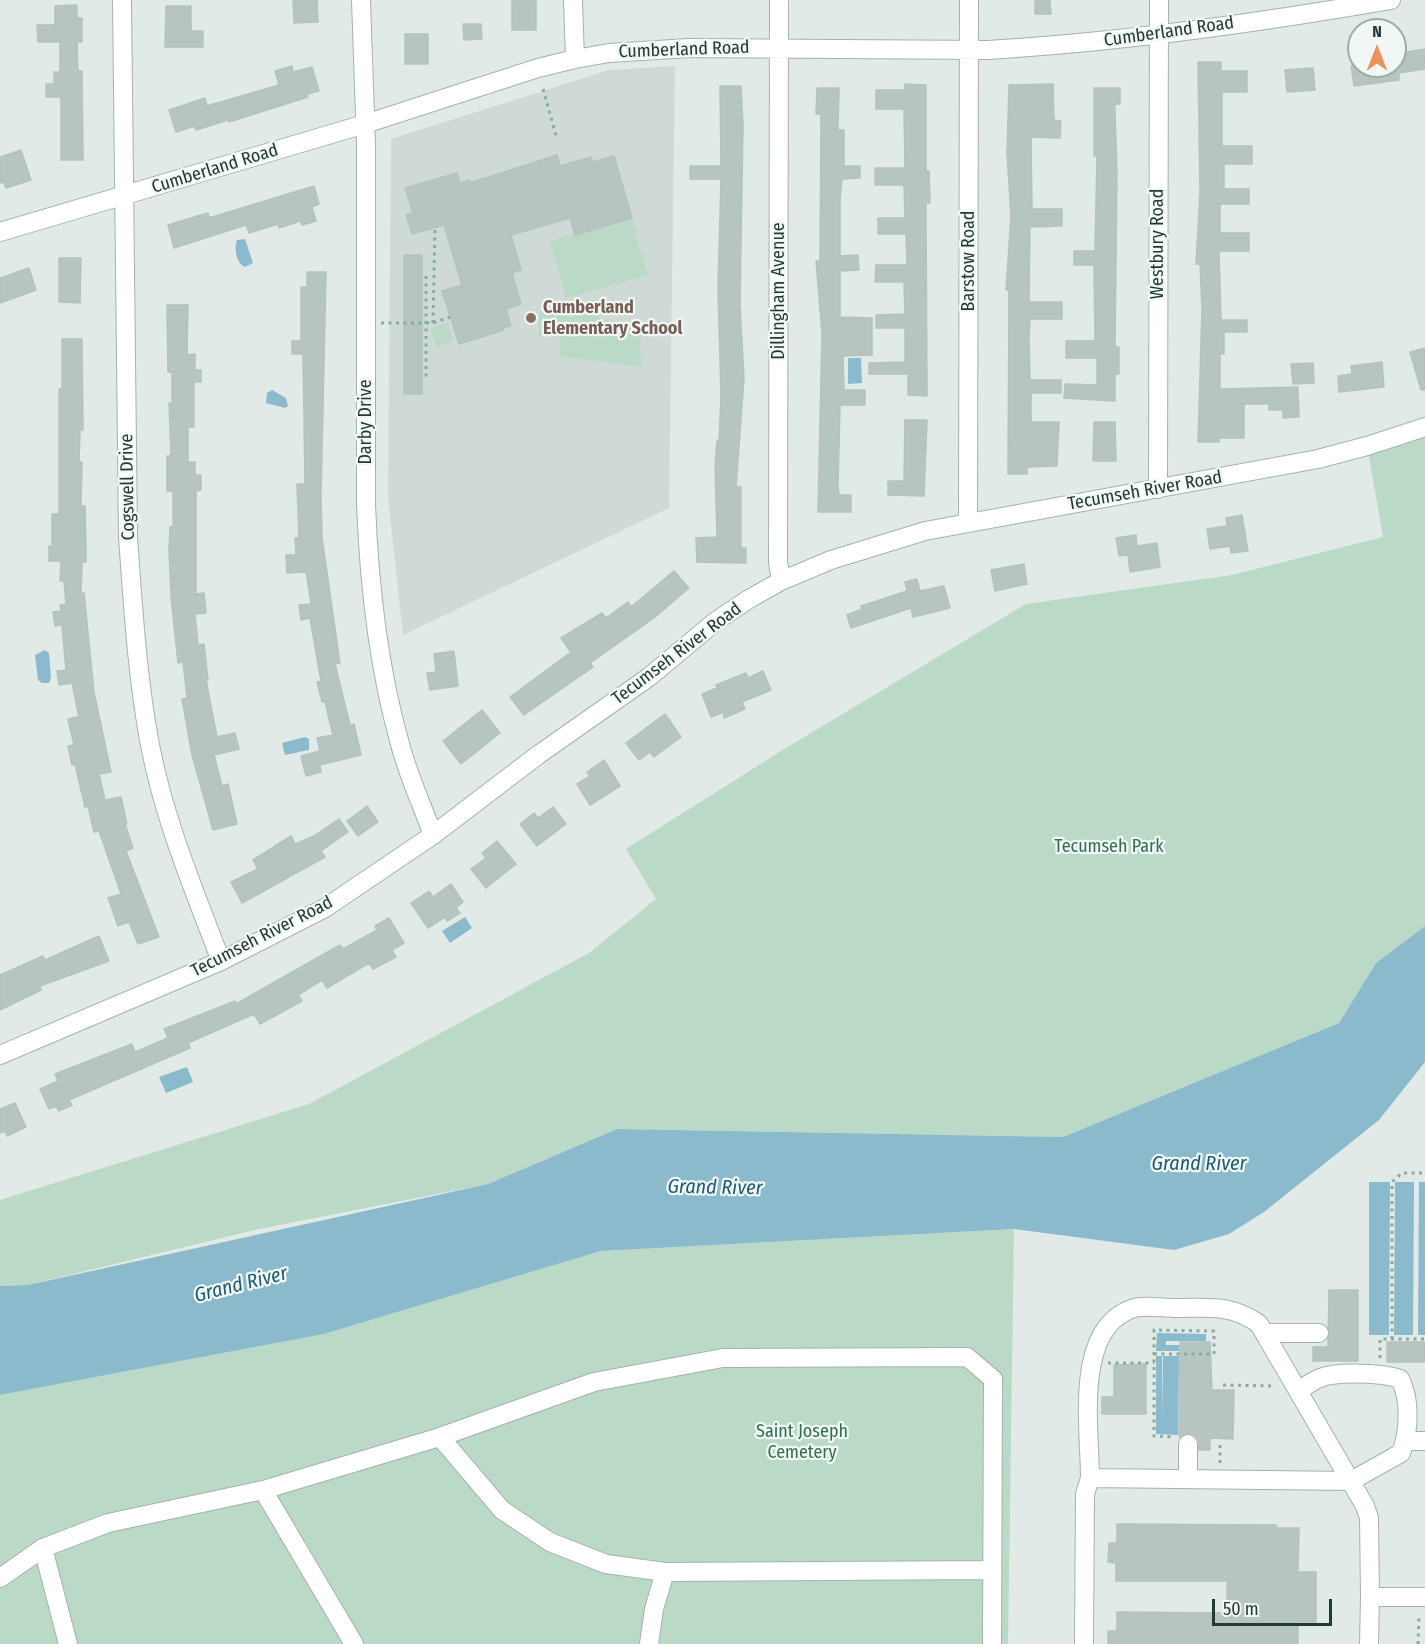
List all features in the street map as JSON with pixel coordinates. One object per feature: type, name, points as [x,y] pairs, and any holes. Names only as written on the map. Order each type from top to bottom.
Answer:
[{"type":"street","name":"Cogswell Drive","points":[[122,0],[128,537],[140,671],[150,745],[163,800],[221,960]]},
{"type":"street","name":"Darby Drive","points":[[362,0],[366,124],[366,504],[374,616],[383,675],[400,746],[433,835]]},
{"type":"street","points":[[573,0],[575,59]]},
{"type":"street","name":"Dillingham Avenue","points":[[779,0],[778,562],[781,581]]},
{"type":"street","name":"Barstow Road","points":[[968,522],[969,0]]},
{"type":"street","name":"Westbury Road","points":[[1158,489],[1159,0]]},
{"type":"street","name":"Cumberland Road","points":[[0,232],[366,124],[538,68],[575,59],[637,50],[1033,47],[1159,34],[1385,1]]},
{"type":"street","name":"Tecumseh River Road","points":[[0,1054],[221,960],[326,908],[433,835],[538,755],[649,677],[716,621],[781,581],[878,544],[968,522],[1318,459],[1425,427]]},
{"type":"street","points":[[1084,1644],[1085,1494],[1090,1478],[1091,1363],[1100,1334],[1121,1314],[1136,1308],[1224,1308],[1243,1312],[1259,1324],[1352,1481],[1369,1518],[1370,1644]]},
{"type":"street","points":[[1265,1333],[1319,1333]]},
{"type":"street","points":[[0,1578],[43,1548],[108,1523],[263,1490],[440,1437],[594,1382],[723,1358],[967,1357],[993,1379],[990,1570],[992,1644]]},
{"type":"street","points":[[1090,1478],[1352,1481],[1401,1453],[1405,1441],[1406,1391],[1400,1379],[1380,1375],[1321,1377],[1298,1388]]},
{"type":"street","points":[[440,1437],[502,1510],[550,1542],[606,1564],[665,1572],[990,1570]]},
{"type":"street","points":[[1405,1441],[1425,1441]]},
{"type":"street","points":[[1188,1444],[1188,1479]]},
{"type":"street","points":[[263,1490],[354,1644]]},
{"type":"street","points":[[43,1548],[68,1644]]},
{"type":"street","points":[[649,1644],[654,1609],[665,1572]]},
{"type":"street","points":[[1370,1597],[1422,1597]]},
{"type":"path","points":[[543,89],[557,139]]},
{"type":"path","points":[[433,322],[435,228]]},
{"type":"path","points":[[426,276],[424,322],[426,378]]},
{"type":"path","points":[[367,322],[433,322],[450,317]]},
{"type":"path","points":[[1392,1339],[1392,1182],[1402,1173],[1425,1173]]},
{"type":"path","points":[[1154,1354],[1214,1354],[1214,1331],[1154,1330],[1154,1354],[1154,1436],[1178,1437],[1178,1444],[1188,1444]]},
{"type":"path","points":[[1380,1375],[1380,1339],[1425,1340]]},
{"type":"path","points":[[1091,1363],[1154,1363]]},
{"type":"path","points":[[1223,1385],[1298,1388]]},
{"type":"path","points":[[1220,1441],[1220,1480]]},
{"type":"path","points":[[1418,1644],[1422,1597]]},
{"type":"shaded area","name":"Cumberland Elementary School","points":[[675,66],[669,508],[403,635],[388,497],[391,139],[609,70]]},
{"type":"green space","points":[[632,218],[634,227],[638,226],[636,237],[648,275],[566,298],[550,241]]},
{"type":"green space","points":[[595,300],[600,319],[640,328],[641,367],[559,356],[560,336],[539,336],[539,312]]},
{"type":"green space","points":[[447,322],[454,340],[437,347],[430,329]]},
{"type":"green space","name":"Tecumseh Park","points":[[1425,427],[1425,926],[1376,963],[1339,1023],[1063,1137],[617,1129],[488,1184],[259,1229],[28,1285],[0,1286],[0,1200],[309,1104],[589,953],[656,899],[626,849],[781,751],[1026,604],[1232,575],[1383,537],[1367,446]]},
{"type":"green space","name":"Saint Joseph Cemetery","points":[[1014,1229],[1008,1644],[0,1644],[0,1395],[324,1334],[601,1251]]},
{"type":"water","points":[[245,239],[253,263],[245,267],[238,259],[236,247],[237,240]]},
{"type":"water","points":[[848,358],[861,358],[862,383],[848,384]]},
{"type":"water","points":[[272,390],[286,398],[288,406],[285,408],[266,403],[267,393]]},
{"type":"water","points":[[45,650],[49,653],[51,677],[49,683],[42,683],[38,680],[35,655]]},
{"type":"water","points":[[305,737],[309,739],[309,750],[285,755],[282,743]]},
{"type":"water","points":[[465,917],[472,928],[450,943],[442,931]]},
{"type":"water","name":"Grand River","points":[[1425,926],[1425,1062],[1379,1120],[1264,1212],[1229,1234],[1174,1250],[1014,1229],[601,1251],[324,1334],[0,1395],[0,1286],[28,1285],[488,1184],[617,1129],[1063,1137],[1339,1023],[1376,963]]},
{"type":"water","points":[[187,1067],[193,1082],[166,1093],[159,1077]]},
{"type":"water","points":[[1369,1182],[1390,1182],[1389,1335],[1369,1335]]},
{"type":"water","points":[[1395,1182],[1414,1182],[1413,1335],[1394,1335]]},
{"type":"water","points":[[1419,1182],[1425,1182],[1425,1335],[1418,1335]]},
{"type":"water","points":[[1157,1333],[1206,1334],[1206,1341],[1166,1341],[1166,1345],[1179,1345],[1179,1351],[1156,1351]]},
{"type":"water","points":[[1156,1356],[1162,1356],[1162,1419],[1163,1356],[1179,1356],[1178,1435],[1156,1434]]},
{"type":"building","points":[[293,0],[317,0],[318,22],[294,23]]},
{"type":"building","points":[[512,0],[536,0],[536,30],[512,30]]},
{"type":"building","points":[[1035,0],[1050,0],[1051,14],[1035,14]]},
{"type":"building","points":[[77,5],[77,18],[82,18],[82,42],[77,42],[78,71],[82,71],[83,160],[61,160],[61,97],[46,97],[46,84],[54,84],[54,72],[60,72],[60,42],[38,42],[37,25],[55,25],[55,6]]},
{"type":"building","points":[[166,6],[191,6],[191,31],[203,31],[203,47],[165,47]]},
{"type":"building","points":[[463,24],[481,24],[482,39],[464,40]]},
{"type":"building","points":[[405,34],[428,34],[428,64],[405,64]]},
{"type":"building","points":[[1425,49],[1425,69],[1407,72],[1407,52]]},
{"type":"building","points":[[1198,62],[1221,62],[1221,71],[1247,71],[1247,92],[1222,92],[1222,146],[1252,146],[1252,164],[1224,164],[1224,189],[1249,189],[1249,204],[1220,204],[1220,233],[1249,233],[1249,251],[1219,251],[1221,320],[1247,320],[1247,332],[1224,332],[1224,354],[1220,354],[1220,389],[1298,387],[1299,417],[1283,418],[1283,410],[1269,410],[1269,404],[1244,404],[1244,438],[1219,438],[1219,442],[1198,442],[1202,309],[1200,264],[1196,264],[1200,193]]},
{"type":"building","points":[[292,66],[293,72],[312,67],[319,91],[307,94],[308,97],[229,122],[228,120],[196,130],[195,126],[176,132],[169,110],[205,98],[207,106],[279,85],[275,71]]},
{"type":"building","points":[[1313,68],[1315,90],[1287,92],[1285,70]]},
{"type":"building","points":[[1353,78],[1399,78],[1399,80],[1354,86]]},
{"type":"building","points":[[905,84],[926,85],[926,171],[929,171],[930,203],[926,203],[927,396],[908,395],[908,374],[869,374],[869,363],[905,362],[905,328],[876,328],[876,315],[905,314],[904,282],[875,282],[876,265],[907,265],[906,234],[878,234],[878,218],[905,218],[904,185],[875,185],[875,168],[905,168],[904,109],[876,109],[876,90],[905,90]]},
{"type":"building","points":[[1053,84],[1054,120],[1061,121],[1060,138],[1031,137],[1032,209],[1062,209],[1062,226],[1030,227],[1029,302],[1062,302],[1062,319],[1030,319],[1029,336],[1030,380],[1061,380],[1061,393],[1031,393],[1031,422],[1059,422],[1057,466],[1027,467],[1027,474],[1008,474],[1009,290],[1006,290],[1011,216],[1007,153],[1009,85]]},
{"type":"building","points":[[720,86],[741,86],[743,126],[740,306],[744,378],[736,487],[741,487],[741,548],[746,548],[746,563],[697,562],[696,538],[717,537],[715,468],[721,396],[718,288],[721,179],[690,179],[690,166],[721,166]]},
{"type":"building","points":[[817,88],[839,88],[838,130],[844,130],[844,166],[860,166],[860,178],[842,179],[840,200],[840,256],[858,255],[859,270],[840,271],[840,317],[872,318],[872,355],[843,356],[844,390],[865,390],[865,405],[840,405],[838,486],[839,495],[851,495],[851,512],[818,512],[822,334],[816,261],[820,261],[821,114],[816,114]]},
{"type":"building","points":[[1094,88],[1120,88],[1120,104],[1115,104],[1117,172],[1115,347],[1119,347],[1119,374],[1115,374],[1115,401],[1064,398],[1065,384],[1097,385],[1097,358],[1066,358],[1066,341],[1095,341],[1094,265],[1074,265],[1074,251],[1095,251],[1097,156],[1094,156]]},
{"type":"building","points":[[21,150],[31,180],[6,188],[4,182],[0,183],[0,157]]},
{"type":"building","points":[[557,155],[560,166],[591,157],[592,162],[614,156],[632,218],[575,235],[570,218],[511,235],[521,270],[512,273],[521,304],[506,309],[511,326],[459,344],[442,291],[462,285],[444,225],[412,234],[406,215],[413,213],[405,188],[457,173],[460,183],[469,180],[470,183]]},
{"type":"building","points":[[314,186],[319,204],[312,207],[316,221],[302,225],[300,221],[279,228],[278,224],[249,233],[246,225],[174,248],[168,225],[208,213],[209,218]]},
{"type":"building","points":[[404,255],[422,255],[422,394],[404,394]]},
{"type":"building","points":[[59,258],[81,258],[80,303],[59,302]]},
{"type":"building","points":[[29,268],[36,290],[0,303],[0,278]]},
{"type":"building","points":[[307,272],[326,272],[322,537],[340,663],[335,664],[350,725],[354,724],[361,755],[320,765],[321,772],[306,776],[301,756],[320,751],[317,738],[333,735],[325,702],[322,702],[317,682],[321,681],[310,618],[301,620],[299,605],[311,604],[306,572],[287,573],[286,555],[296,555],[295,538],[299,538],[297,484],[305,484],[303,354],[292,354],[292,341],[301,341],[301,287],[307,287]]},
{"type":"building","points":[[167,305],[188,305],[187,355],[195,354],[195,370],[201,370],[201,382],[194,382],[194,427],[188,427],[188,462],[195,462],[195,475],[201,475],[201,490],[196,491],[196,594],[204,593],[206,613],[195,614],[198,645],[204,644],[208,680],[206,680],[217,737],[235,733],[239,749],[214,755],[222,786],[228,784],[237,824],[213,830],[192,755],[182,699],[187,698],[183,662],[178,663],[171,596],[169,548],[170,527],[173,527],[173,491],[167,491],[167,456],[171,456],[169,403],[172,403],[172,372],[168,372]]},
{"type":"building","points":[[62,339],[82,339],[83,430],[80,430],[79,462],[82,462],[81,506],[85,506],[86,562],[82,562],[81,594],[84,593],[94,692],[111,772],[99,774],[105,800],[121,797],[127,824],[125,824],[133,848],[126,851],[159,937],[138,944],[129,922],[118,926],[108,898],[121,894],[99,831],[94,832],[88,806],[85,807],[75,764],[72,765],[68,746],[74,745],[68,719],[79,717],[72,683],[59,685],[57,671],[66,670],[62,625],[55,626],[53,612],[61,611],[60,605],[66,604],[64,581],[60,581],[61,561],[49,561],[49,546],[52,546],[52,514],[59,514],[59,389],[62,389]]},
{"type":"building","points":[[1425,348],[1425,390],[1421,390],[1410,352]]},
{"type":"building","points":[[1382,362],[1384,387],[1339,392],[1338,376],[1352,374],[1351,366]]},
{"type":"building","points":[[1313,363],[1314,383],[1293,384],[1291,364]]},
{"type":"building","points":[[905,420],[927,420],[924,496],[888,495],[888,481],[904,481]]},
{"type":"building","points":[[1094,422],[1115,422],[1116,461],[1093,461]]},
{"type":"building","points":[[1242,515],[1248,551],[1231,553],[1230,546],[1210,549],[1207,529],[1227,526],[1226,518]]},
{"type":"building","points":[[1136,535],[1137,546],[1157,543],[1160,567],[1130,572],[1128,555],[1119,556],[1116,538]]},
{"type":"building","points":[[1024,564],[1027,584],[995,591],[991,570]]},
{"type":"building","points":[[674,571],[689,588],[654,618],[590,663],[593,667],[524,715],[510,697],[571,652],[561,638],[602,613],[606,618],[628,602],[631,607]]},
{"type":"building","points":[[917,579],[920,591],[944,586],[950,608],[913,617],[911,608],[851,628],[847,615],[862,609],[861,606],[907,591],[905,582]]},
{"type":"building","points":[[454,651],[458,686],[430,690],[427,673],[436,672],[434,654]]},
{"type":"building","points":[[763,671],[771,690],[742,702],[745,709],[724,718],[724,712],[711,717],[702,694],[717,688],[716,685],[746,673],[748,678]]},
{"type":"building","points":[[482,710],[500,733],[461,764],[443,741]]},
{"type":"building","points":[[665,714],[681,737],[654,757],[650,752],[639,760],[626,743]]},
{"type":"building","points":[[604,760],[620,786],[590,805],[577,784],[590,776],[587,772]]},
{"type":"building","points":[[367,806],[378,822],[358,836],[347,821]]},
{"type":"building","points":[[553,807],[566,824],[537,846],[520,824],[534,813],[538,818]]},
{"type":"building","points":[[339,819],[348,832],[321,851],[325,857],[242,903],[231,882],[258,869],[253,860],[291,836],[295,844],[314,836]]},
{"type":"building","points":[[497,841],[516,864],[486,888],[471,869],[486,858],[482,853]]},
{"type":"building","points":[[451,884],[463,902],[456,908],[460,913],[447,921],[445,917],[428,928],[411,903],[429,891],[433,897]]},
{"type":"building","points":[[389,918],[404,943],[392,950],[396,957],[373,969],[369,963],[327,988],[322,980],[298,995],[302,1001],[260,1024],[254,1014],[188,1043],[190,1048],[69,1100],[72,1105],[59,1111],[56,1106],[49,1109],[40,1089],[58,1081],[55,1074],[132,1044],[135,1052],[168,1038],[164,1029],[235,1001],[236,1004],[340,945],[343,949],[377,930],[375,926]]},
{"type":"building","points":[[99,936],[109,961],[40,986],[41,990],[0,1010],[0,975],[43,956],[45,960]]},
{"type":"building","points":[[15,1103],[26,1127],[7,1136],[5,1131],[0,1133],[0,1109]]},
{"type":"building","points":[[1329,1290],[1358,1290],[1358,1361],[1313,1361],[1313,1347],[1328,1347]]},
{"type":"building","points":[[1180,1342],[1210,1342],[1212,1390],[1234,1390],[1233,1439],[1210,1438],[1210,1450],[1199,1450],[1198,1439],[1193,1434],[1187,1433],[1179,1437]]},
{"type":"building","points":[[1387,1342],[1425,1342],[1425,1362],[1387,1362]]},
{"type":"building","points":[[1146,1364],[1146,1414],[1102,1414],[1102,1397],[1114,1397],[1114,1365]]},
{"type":"building","points":[[1117,1524],[1276,1525],[1276,1528],[1299,1528],[1298,1572],[1316,1572],[1316,1622],[1298,1622],[1298,1644],[1108,1644],[1108,1631],[1117,1631],[1117,1612],[1227,1613],[1227,1581],[1116,1581],[1116,1563],[1108,1562],[1109,1543],[1117,1543]]},
{"type":"place","name":"Cumberland Elementary School","points":[[531,318]]}]
